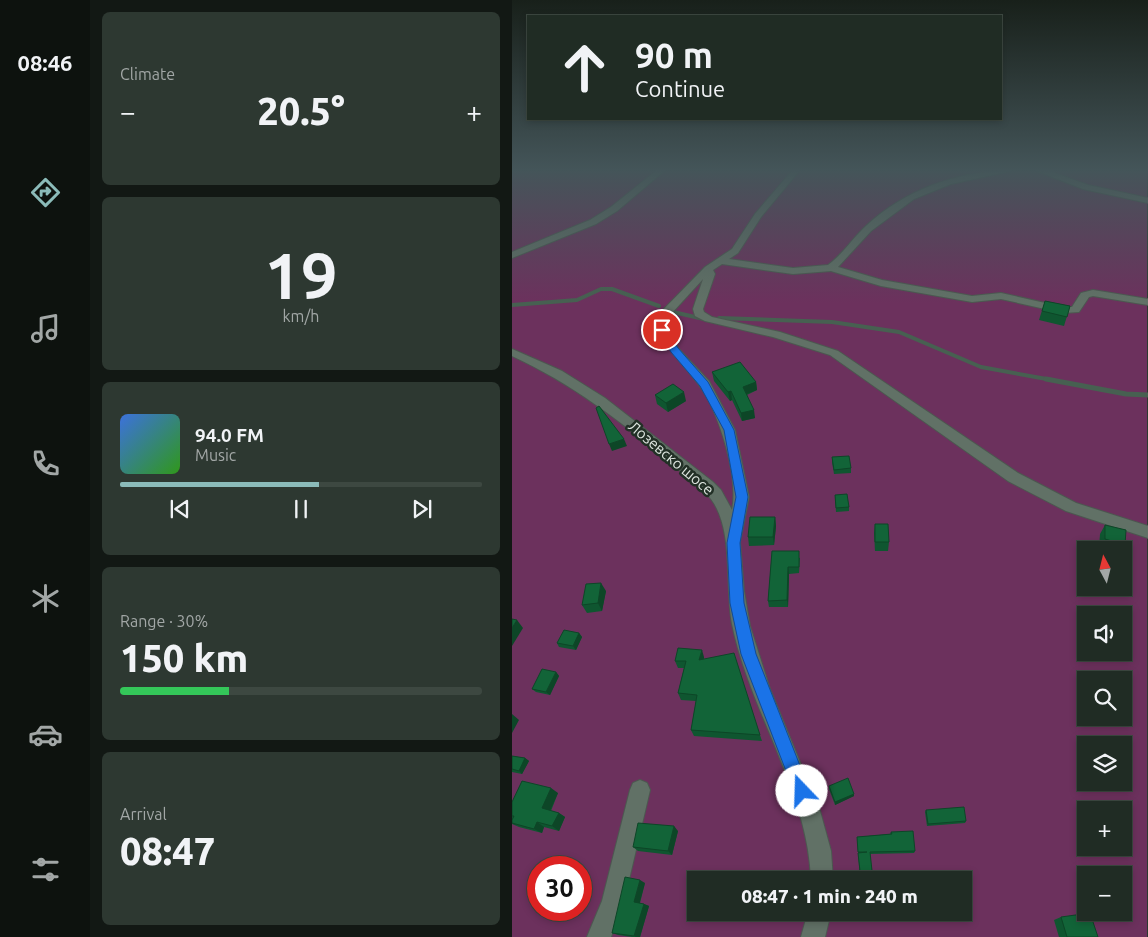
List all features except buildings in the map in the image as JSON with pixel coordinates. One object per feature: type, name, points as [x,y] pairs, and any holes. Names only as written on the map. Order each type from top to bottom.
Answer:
[{"type":"street","points":[[512,255],[593,222],[605,215]]},
{"type":"street","points":[[733,543],[742,497],[729,430],[705,384],[674,350],[662,330],[665,314],[708,269],[735,251],[759,215]]},
{"type":"street","points":[[831,268],[841,261],[868,229],[887,215]]},
{"type":"street","points":[[723,260],[793,271],[831,268],[881,283],[972,299],[1001,296],[1063,310],[1075,310],[1085,295],[1093,293],[1148,302]]},
{"type":"street","points":[[708,269],[710,274],[699,314],[808,343],[834,353],[1013,477],[1071,507],[1148,532]]},
{"type":"street","name":"Лозевско шосе","points":[[512,352],[535,361],[595,398],[659,445],[716,494],[726,515],[733,543],[737,603],[749,654],[815,825],[822,858],[822,871]]},
{"type":"street","points":[[599,937],[613,901],[640,790]]},
{"type":"street","points":[[812,937],[817,921]]},
{"type":"shaded area","points":[[512,215],[1147,215],[1147,937],[512,937]]},
{"type":"waterway","points":[[512,305],[577,300],[601,289],[612,289],[659,306]]},
{"type":"waterway","points":[[673,312],[704,319]]},
{"type":"waterway","points":[[719,318],[832,322],[899,332],[981,367],[1052,380]]},
{"type":"waterway","points":[[1046,379],[1126,394],[1148,395]]},
{"type":"route","points":[[662,330],[674,350],[705,384],[729,430],[742,497],[733,543],[737,603],[749,654],[802,791]]}]
